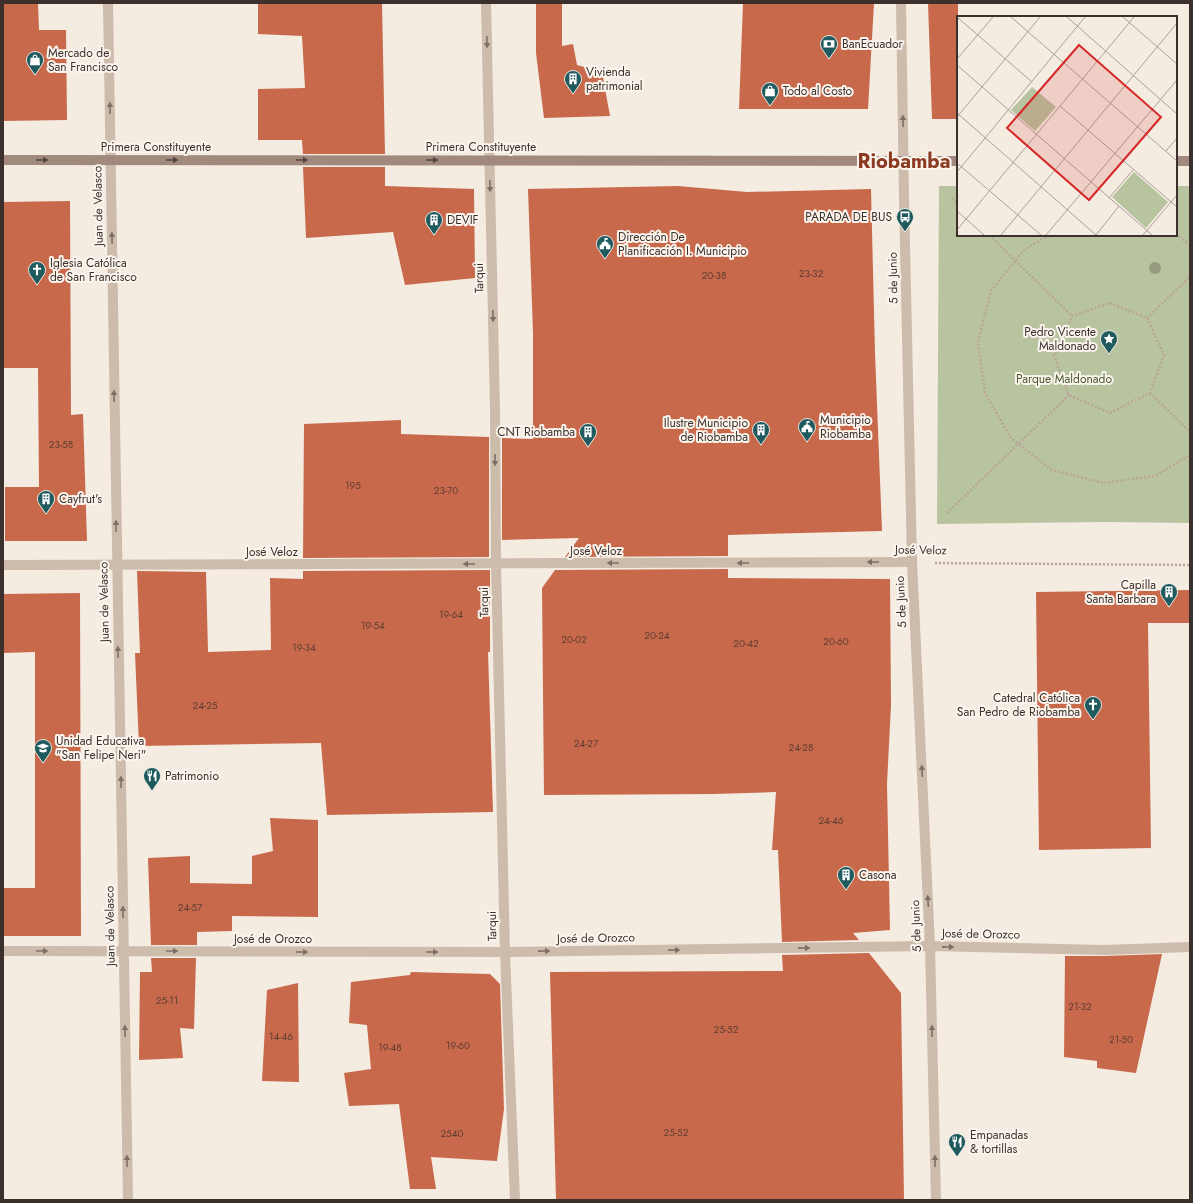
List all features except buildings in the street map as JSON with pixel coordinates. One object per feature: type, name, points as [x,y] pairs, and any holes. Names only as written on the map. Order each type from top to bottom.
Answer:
[{"type":"main road","name":"Primera Constituyente","points":[[3,160],[957,161]]},
{"type":"main road","points":[[1177,161],[1190,161]]},
{"type":"street","name":"Juan de Velasco","points":[[108,3],[128,1200]]},
{"type":"street","name":"Tarqui","points":[[486,3],[495,409],[496,564],[506,952],[515,1200]]},
{"type":"street","name":"5 de Junio","points":[[902,3],[903,160],[912,562],[930,946],[936,1200]]},
{"type":"street","name":"José Veloz","points":[[3,566],[912,562]]},
{"type":"street","name":"José de Orozco","points":[[3,951],[506,952],[930,946],[1104,950],[1190,947]]},
{"type":"path","points":[[952,198],[957,203]]},
{"type":"path","points":[[1177,235],[1190,245]]},
{"type":"path","points":[[990,236],[1072,316]]},
{"type":"path","points":[[1047,236],[1024,250],[992,291],[978,342],[985,393],[1011,438],[1052,470],[1103,483],[1154,476],[1190,455]]},
{"type":"path","points":[[1148,318],[1190,277]]},
{"type":"path","points":[[1110,303],[1148,318],[1164,355],[1150,393],[1110,413],[1068,396],[1054,356],[1072,316],[1110,303]]},
{"type":"path","points":[[1150,393],[1190,432]]},
{"type":"path","points":[[947,513],[1068,396]]},
{"type":"path","name":"José Veloz","points":[[912,562],[1190,565]]},
{"type":"green space","name":"Parque Maldonado","points":[[939,186],[957,186],[957,236],[1177,236],[1177,186],[1190,186],[1190,523],[1108,522],[937,524]]},
{"type":"place","name":"BanEcuador","points":[[829,59]]},
{"type":"place","name":"Mercado de San Francisco","points":[[35,75]]},
{"type":"place","name":"Vivienda patrimonial","points":[[573,94]]},
{"type":"place","name":"Todo al Costo","points":[[770,106]]},
{"type":"place","name":"PARADA DE BUS","points":[[905,232]]},
{"type":"place","name":"DEVIF","points":[[434,235]]},
{"type":"place","name":"Dirección De Planificación I. Municipio","points":[[605,259]]},
{"type":"place","name":"Iglesia Católica de San Francisco","points":[[37,285]]},
{"type":"place","name":"Pedro Vicente Maldonado","points":[[1109,354]]},
{"type":"place","name":"Municipio Riobamba","points":[[807,442]]},
{"type":"place","name":"Ilustre Municipio de Riobamba","points":[[761,445]]},
{"type":"place","name":"CNT Riobamba","points":[[588,447]]},
{"type":"place","name":"Cayfrut's","points":[[46,514]]},
{"type":"place","name":"Capilla Santa Barbara","points":[[1169,607]]},
{"type":"place","name":"Catedral Católica San Pedro de Riobamba","points":[[1093,720]]},
{"type":"place","name":"Unidad Educativa \"San Felipe Neri\"","points":[[43,763]]},
{"type":"place","name":"Patrimonio","points":[[152,791]]},
{"type":"place","name":"Casona","points":[[846,890]]},
{"type":"place","name":"Empanadas & tortillas","points":[[957,1157]]},
{"type":"district","name":"Riobamba","points":[[904,161]]}]
